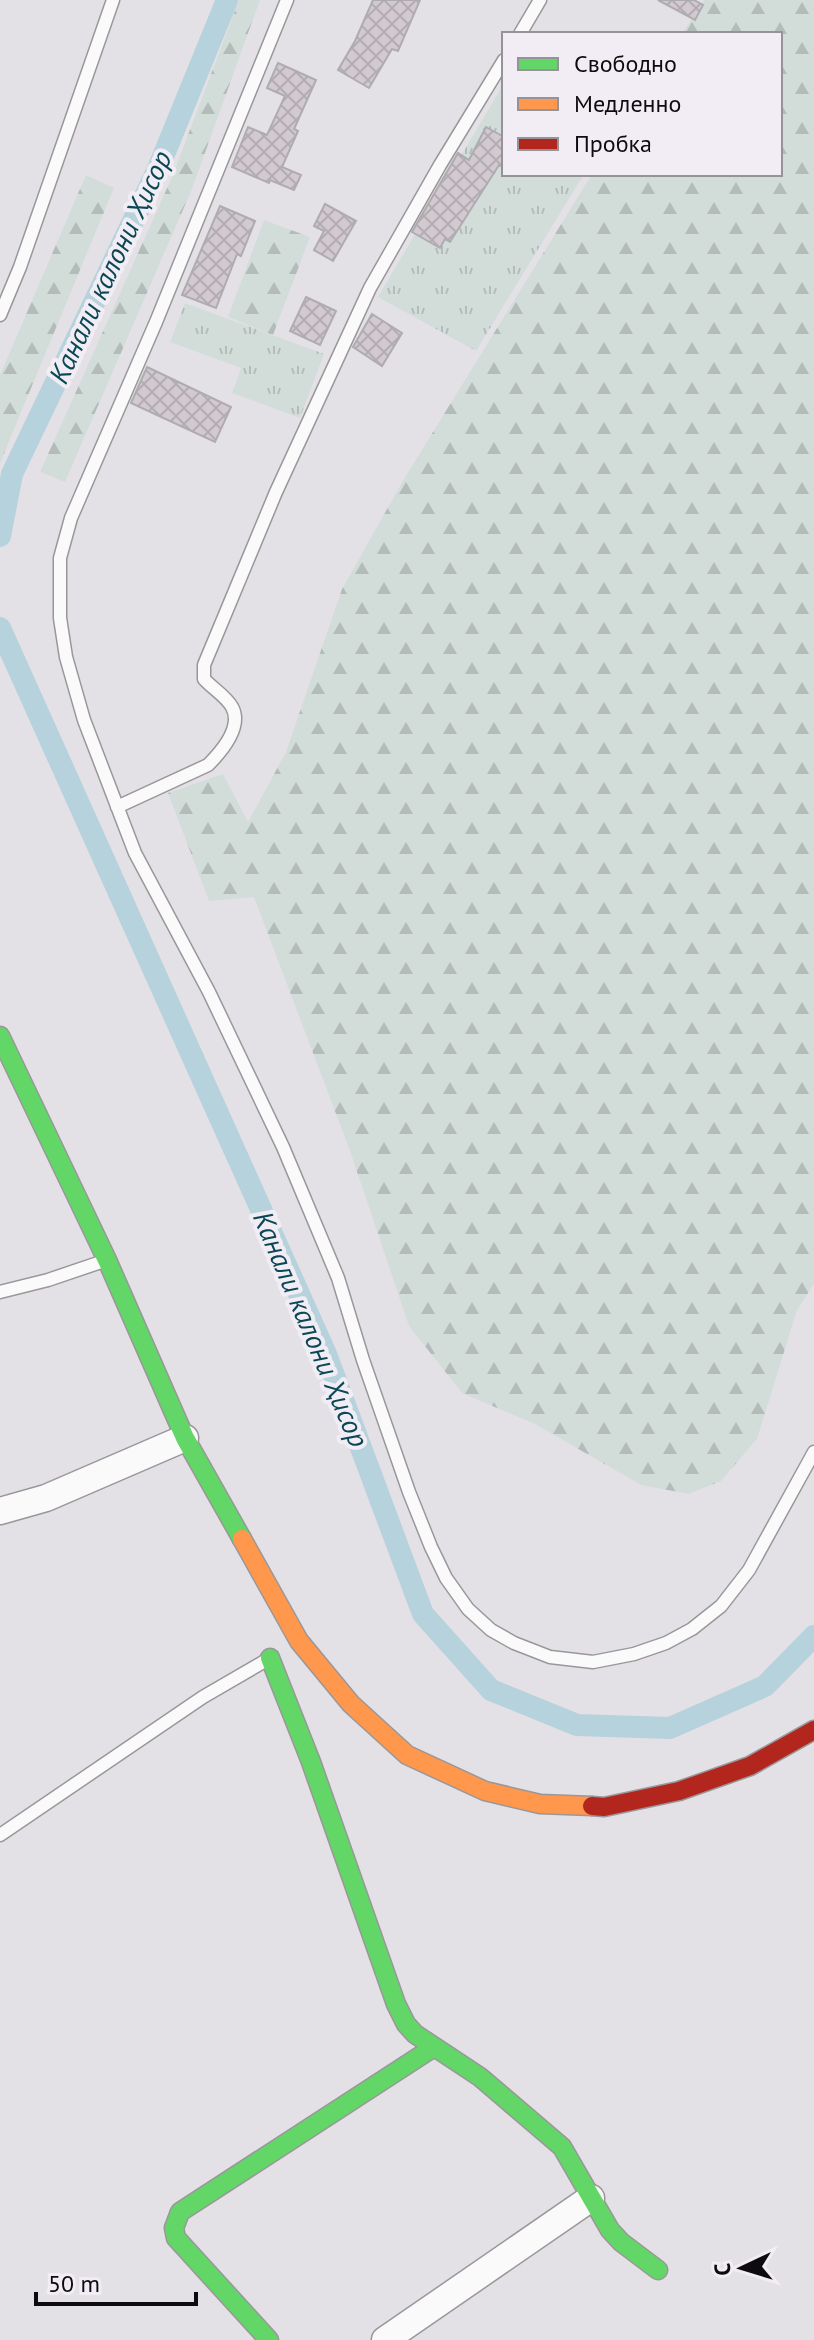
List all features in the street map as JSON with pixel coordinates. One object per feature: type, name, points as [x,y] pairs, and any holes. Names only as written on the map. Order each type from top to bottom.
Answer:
[{"type":"street","points":[[0,1036],[107,1260],[185,1438],[284,1649],[316,1777],[396,2004],[406,2024],[415,2034],[480,2077],[562,2147],[610,2230],[658,2270]]},
{"type":"street","points":[[0,1511],[61,1492],[185,1438]]},
{"type":"street","points":[[284,1649],[407,1755],[485,1791],[540,1804],[604,1807],[679,1791],[750,1766],[814,1730]]},
{"type":"street","points":[[269,2340],[176,2238],[174,2228],[180,2212],[434,2047]]},
{"type":"street","points":[[385,2340],[591,2198]]},
{"type":"lane","points":[[0,315],[20,267],[113,0]]},
{"type":"lane","points":[[287,0],[156,322],[71,518],[60,558],[60,618],[66,657],[84,720],[135,853],[209,992],[283,1147],[338,1278],[373,1390],[431,1547],[446,1578],[468,1609],[491,1630],[550,1657],[593,1662],[634,1654],[666,1643],[692,1629],[721,1606],[749,1570],[814,1452]]},
{"type":"lane","points":[[521,32],[540,0]]},
{"type":"lane","points":[[117,807],[208,765],[230,735],[234,723],[233,707],[204,679],[204,665],[276,492],[370,288],[502,63]]},
{"type":"lane","points":[[0,1292],[107,1260]]},
{"type":"lane","points":[[0,1835],[203,1697],[284,1649]]},
{"type":"green space","points":[[239,0],[260,0],[192,189],[65,482],[40,472],[172,177]]},
{"type":"green space","points":[[704,0],[814,0],[814,1284],[797,1310],[757,1439],[721,1481],[689,1494],[641,1485],[535,1424],[462,1393],[409,1326],[350,1151],[254,897],[209,901],[168,793],[223,774],[248,822],[286,752],[342,589],[404,479],[591,176],[782,176],[782,32],[683,32]]},
{"type":"green space","points":[[502,86],[502,176],[583,176],[476,351],[378,297]]},
{"type":"green space","points":[[86,175],[114,188],[0,463],[0,375]]},
{"type":"green space","points":[[264,220],[310,237],[273,335],[228,317]]},
{"type":"green space","points":[[185,303],[324,354],[300,418],[232,393],[241,368],[170,342]]},
{"type":"building","points":[[373,0],[420,0],[398,51],[392,49],[369,88],[338,70]]},
{"type":"building","points":[[658,0],[694,0],[703,5],[695,20]]},
{"type":"building","points":[[278,63],[316,80],[294,129],[298,131],[282,167],[301,175],[294,190],[232,167],[248,127],[267,135],[285,96],[267,88]]},
{"type":"building","points":[[486,127],[502,136],[502,167],[499,165],[450,242],[445,239],[440,248],[412,232],[458,153],[469,160]]},
{"type":"building","points":[[325,204],[356,221],[333,261],[314,250],[324,231],[314,226]]},
{"type":"building","points":[[220,206],[255,221],[241,256],[237,254],[216,308],[182,295]]},
{"type":"building","points":[[306,297],[336,311],[320,345],[290,331]]},
{"type":"building","points":[[372,314],[402,333],[382,366],[353,347]]},
{"type":"building","points":[[147,367],[231,407],[215,442],[131,403]]},
{"type":"waterway","name":"Канали калони Ҳисор","points":[[0,536],[12,474],[158,169],[227,0]]},
{"type":"waterway","name":"Канали калони Ҳисор","points":[[0,628],[326,1354],[423,1614],[491,1690],[577,1725],[670,1728],[765,1686],[814,1636]]},
{"type":"traffic: fast","points":[[0,1036],[107,1260],[185,1438],[242,1539]]},
{"type":"traffic: fast","points":[[270,1658],[311,1762],[396,2004],[406,2024],[415,2034],[480,2077],[562,2147],[610,2230],[658,2270]]},
{"type":"traffic: fast","points":[[269,2340],[176,2238],[174,2228],[180,2212],[434,2047]]},
{"type":"traffic: slow","points":[[242,1539],[299,1641],[351,1704],[407,1755],[485,1791],[540,1804],[592,1806]]},
{"type":"traffic: jam","points":[[592,1806],[604,1807],[679,1791],[750,1766],[814,1730]]}]
